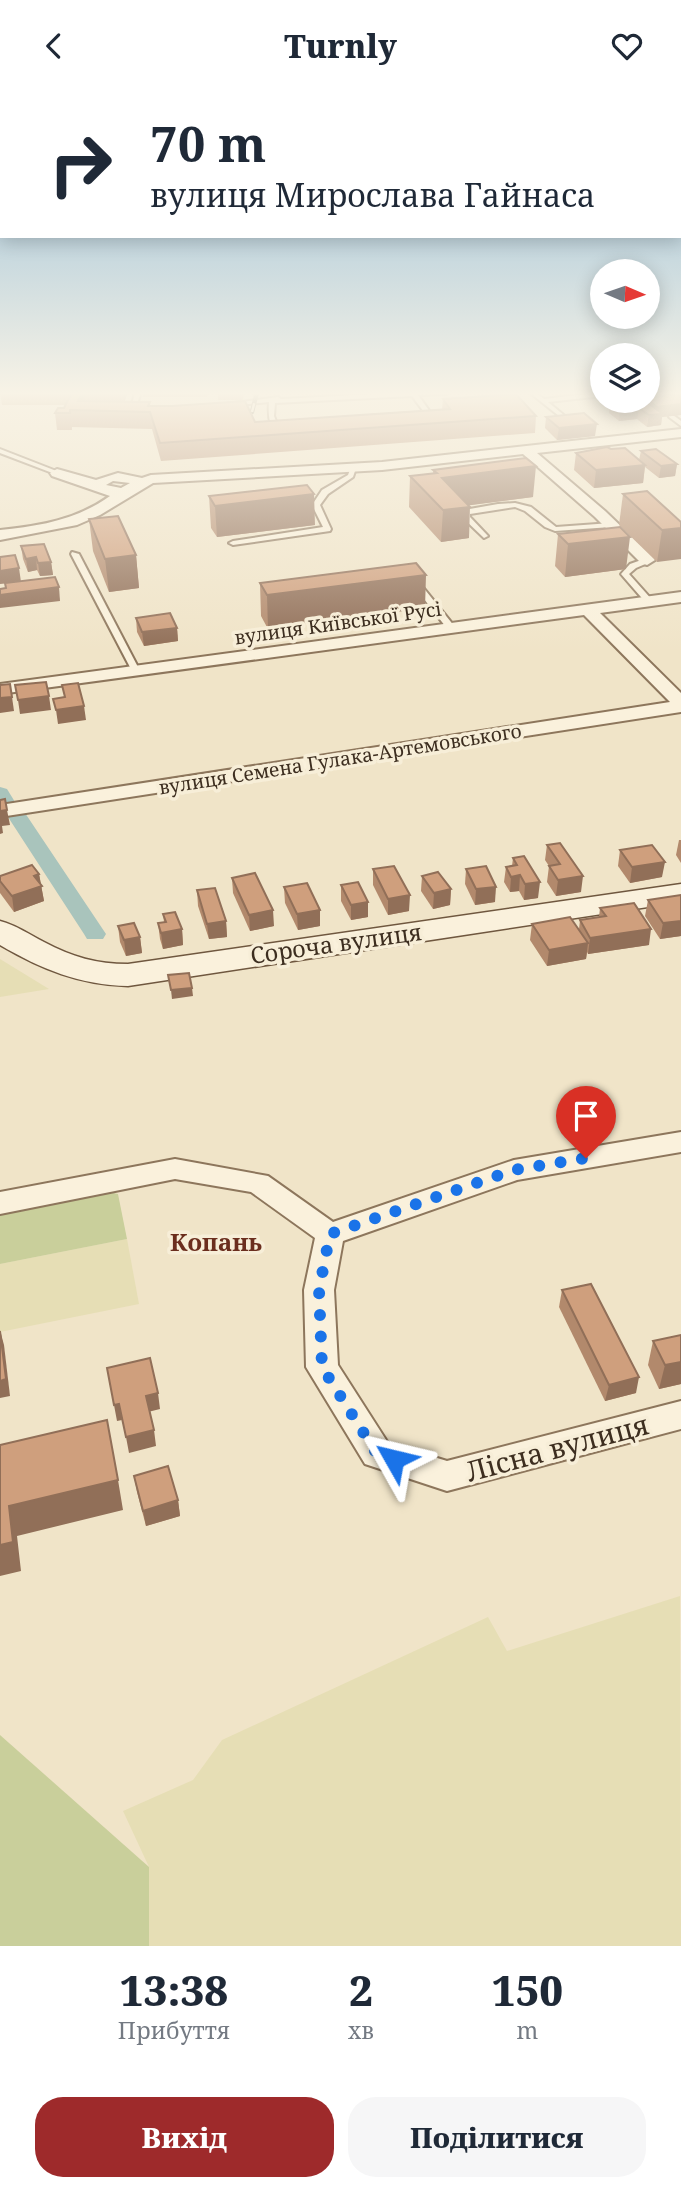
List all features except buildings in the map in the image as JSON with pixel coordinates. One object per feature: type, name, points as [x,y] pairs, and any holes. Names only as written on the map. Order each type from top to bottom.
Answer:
[{"type":"main road","name":"Сороча вулиця","points":[[0,931],[61,966],[103,976],[128,975],[681,893]]},
{"type":"street","points":[[72,479],[99,483],[115,479]]},
{"type":"street","points":[[127,479],[140,482]]},
{"type":"street","points":[[0,535],[62,526],[97,511],[140,482],[160,479]]},
{"type":"street","points":[[559,479],[611,525],[635,554]]},
{"type":"street","points":[[99,483],[104,491],[123,493]]},
{"type":"street","name":"вулиця Київської Русі","points":[[0,689],[681,597]]},
{"type":"street","points":[[588,610],[681,704]]},
{"type":"street","name":"вулиця Семена Гулака-Артемовського","points":[[0,811],[681,704]]},
{"type":"street","points":[[0,1203],[175,1169],[258,1183],[330,1234],[514,1170],[681,1142]]},
{"type":"street","name":"Лісна вулиця","points":[[330,1234],[319,1290],[322,1367],[377,1454],[447,1476],[681,1415]]},
{"type":"lane","points":[[233,543],[327,529],[316,505],[325,492],[347,479]]},
{"type":"lane","points":[[484,536],[466,517],[467,512],[517,506],[528,509],[555,529],[611,525]]},
{"type":"lane","points":[[75,554],[136,671]]},
{"type":"lane","points":[[635,554],[633,566],[625,574],[650,602]]},
{"type":"lane","points":[[406,589],[419,588],[452,629]]},
{"type":"shaded area","points":[[0,959],[49,989],[0,997]]},
{"type":"shaded area","points":[[127,1239],[139,1304],[0,1332],[0,1264]]},
{"type":"shaded area","points":[[680,1596],[681,1946],[149,1946],[149,1867],[123,1811],[193,1780],[222,1740],[488,1617],[507,1651]]},
{"type":"green space","points":[[105,1191],[118,1194],[127,1239],[0,1264],[0,1212]]},
{"type":"green space","points":[[0,1735],[149,1867],[149,1946],[0,1946]]},
{"type":"waterway","points":[[0,793],[6,802]]},
{"type":"waterway","points":[[18,817],[95,934]]},
{"type":"district","name":"Копань","points":[[216,1241]]},
{"type":"route","points":[[394,1459],[377,1454],[322,1367],[319,1290],[330,1234],[514,1170],[586,1158]]}]
